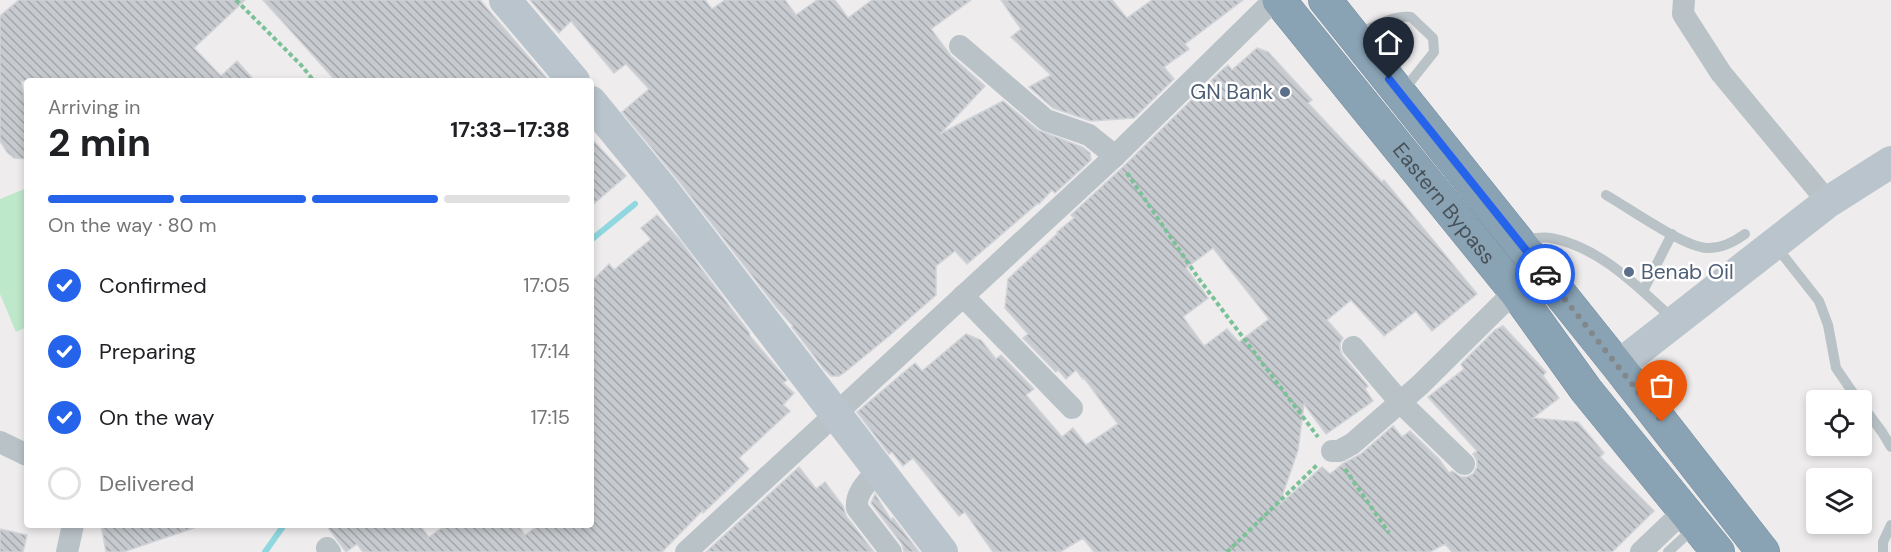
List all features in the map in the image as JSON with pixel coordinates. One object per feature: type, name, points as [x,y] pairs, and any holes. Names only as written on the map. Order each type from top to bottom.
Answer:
[{"type":"highway","name":"Eastern Bypass","points":[[1279,0],[1515,291],[1586,390],[1718,552]]},
{"type":"highway","name":"Eastern Bypass","points":[[1325,0],[1618,366],[1763,552]]},
{"type":"street","points":[[505,0],[571,78]]},
{"type":"street","points":[[686,552],[1116,156],[1274,0]]},
{"type":"street","points":[[1682,1],[1683,14],[1721,73],[1828,202]]},
{"type":"street","points":[[960,46],[1046,120],[1089,135],[1116,156]]},
{"type":"street","points":[[594,106],[664,191],[942,552]]},
{"type":"street","points":[[1586,390],[1828,202],[1891,162]]},
{"type":"street","points":[[1332,451],[1339,451],[1352,444],[1420,385],[1515,291]]},
{"type":"street","points":[[963,296],[1072,408]]},
{"type":"street","points":[[1353,347],[1400,402],[1464,464]]},
{"type":"street","points":[[0,442],[24,454]]},
{"type":"street","points":[[878,470],[859,493],[856,501],[857,508],[891,552]]},
{"type":"street","points":[[1641,552],[1690,518]]},
{"type":"street","points":[[67,552],[72,528]]},
{"type":"lane","points":[[1354,36],[1396,17],[1406,16],[1411,17],[1433,39],[1434,52],[1400,94]]},
{"type":"lane","points":[[1606,195],[1690,244],[1707,248],[1733,243],[1745,234]]},
{"type":"lane","points":[[1643,291],[1672,234]]},
{"type":"lane","points":[[1517,240],[1550,237],[1583,248],[1627,276],[1676,321]]},
{"type":"lane","points":[[1774,245],[1819,301],[1828,325],[1836,368],[1851,390]]},
{"type":"lane","points":[[1872,418],[1891,447]]},
{"type":"lane","points":[[1668,552],[1690,518]]},
{"type":"lane","points":[[1883,552],[1883,542],[1891,525]]},
{"type":"path","points":[[236,0],[312,78]]},
{"type":"path","points":[[1116,156],[1199,279],[1281,390],[1327,449],[1332,451],[1389,533]]},
{"type":"path","points":[[1227,552],[1332,451]]},
{"type":"green space","points":[[24,189],[24,328],[16,332],[0,294],[0,199]]},
{"type":"building","points":[[19,0],[245,0],[194,48],[221,76],[237,61],[252,78],[24,78],[24,81],[21,81],[24,98],[24,159],[14,158],[0,141],[0,16]]},
{"type":"building","points":[[263,0],[480,0],[546,78],[333,78]]},
{"type":"building","points":[[530,0],[705,0],[712,9],[725,0],[785,0],[796,15],[817,0],[835,0],[848,18],[872,0],[971,0],[931,29],[951,56],[985,86],[940,134],[1003,101],[1038,130],[1082,147],[1090,153],[1091,160],[1055,193],[1052,190],[1039,204],[967,264],[955,251],[936,266],[936,295],[845,372],[839,376],[831,376],[622,112],[649,89],[626,64],[614,73],[571,21],[559,33]]},
{"type":"building","points":[[1001,0],[1112,0],[1127,18],[1152,0],[1243,0],[1185,44],[1189,49],[1164,67],[1174,79],[1134,118],[1091,121],[1053,108],[1029,87],[1051,75],[1011,37],[1021,29]]},
{"type":"building","points":[[1257,48],[1268,52],[1312,100],[1308,103],[1382,182],[1384,180],[1477,294],[1432,331],[1416,311],[1384,336],[1351,300],[1327,320],[1343,338],[1340,343],[1342,355],[1368,386],[1365,389],[1373,401],[1326,434],[1304,404],[1298,450],[1279,505],[1322,467],[1330,474],[1361,454],[1393,426],[1402,437],[1410,431],[1439,459],[1449,473],[1452,471],[1461,477],[1473,474],[1477,467],[1477,460],[1473,454],[1477,451],[1428,397],[1464,369],[1461,364],[1495,330],[1503,326],[1546,372],[1543,376],[1559,398],[1533,418],[1578,422],[1604,453],[1600,457],[1654,511],[1612,552],[1452,552],[1445,544],[1430,552],[1094,552],[1083,538],[1060,552],[993,552],[965,512],[959,516],[913,458],[903,466],[892,452],[889,454],[857,412],[915,363],[922,371],[966,334],[981,340],[996,359],[1001,355],[1034,389],[1026,395],[1062,437],[1073,428],[1086,445],[1118,424],[1076,370],[1066,379],[1058,370],[1056,372],[1023,338],[1028,334],[1005,308],[1008,279],[1074,218],[1071,215],[1223,69],[1228,65],[1232,70]],"holes":[[[1213,248],[1269,319],[1239,342],[1227,329],[1204,346],[1183,317],[1208,298],[1186,268]]]},
{"type":"building","points":[[594,141],[626,176],[594,203]]},
{"type":"building","points":[[657,215],[679,239],[750,336],[787,380],[783,383],[794,393],[783,405],[790,411],[739,458],[749,469],[703,513],[702,511],[662,552],[363,552],[357,544],[346,552],[328,528],[422,528],[429,537],[442,528],[520,528],[525,535],[535,528],[594,528],[594,279],[609,264],[614,270],[651,239],[641,228]]},
{"type":"building","points":[[799,467],[816,489],[825,482],[843,506],[846,516],[874,552],[706,552]]},
{"type":"building","points":[[875,494],[891,520],[893,518],[919,552],[904,552],[902,544],[871,503]]},
{"type":"building","points":[[102,528],[194,528],[123,552],[106,552]]},
{"type":"building","points":[[0,529],[27,535],[23,552],[0,552]]},
{"type":"waterway","points":[[594,238],[635,204]]},
{"type":"waterway","points":[[265,552],[282,528]]},
{"type":"way so far","points":[[1545,274],[1662,422]]},
{"type":"place","name":"GN Bank","points":[[1285,92]]},
{"type":"place","name":"Benab Oil","points":[[1629,272]]},
{"type":"route","points":[[1389,79],[1545,274]]}]
